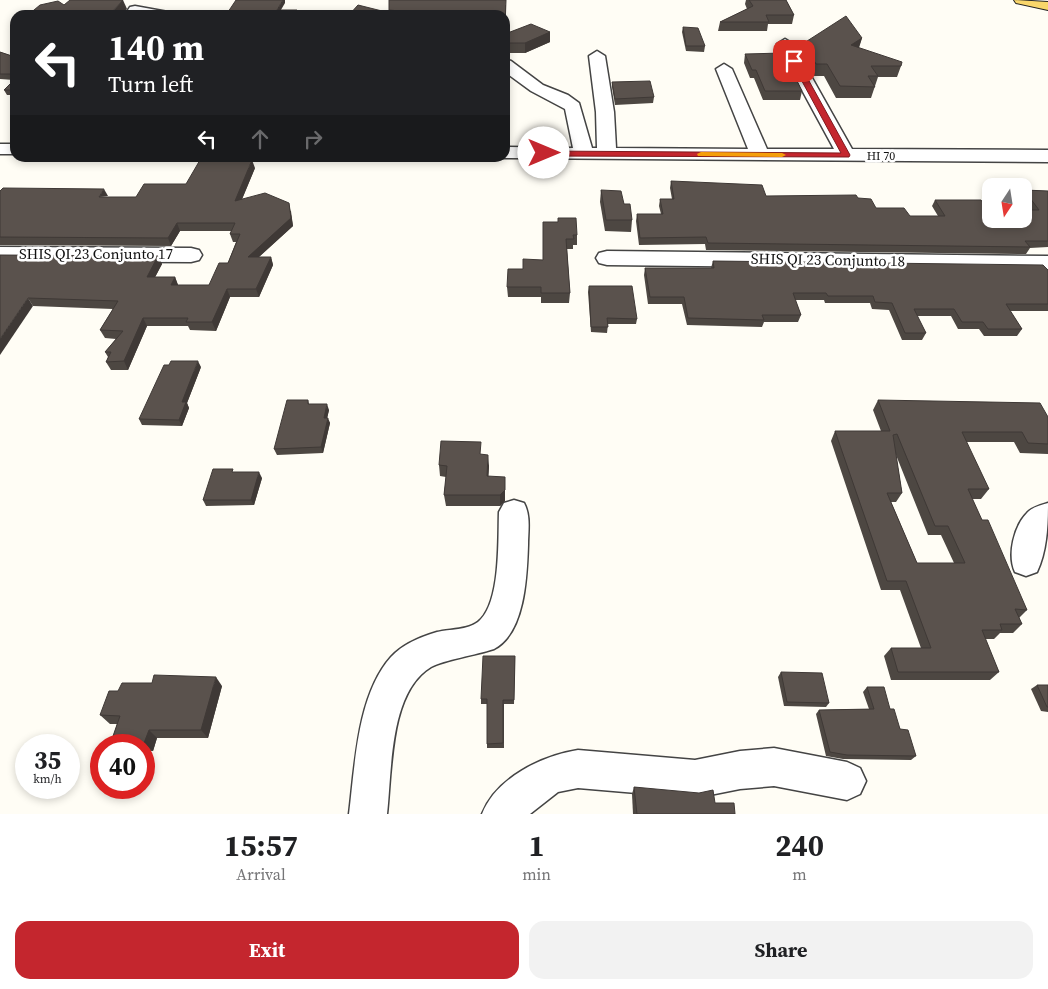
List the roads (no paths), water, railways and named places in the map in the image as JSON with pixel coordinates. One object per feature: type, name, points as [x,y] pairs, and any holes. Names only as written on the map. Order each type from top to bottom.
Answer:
[{"type":"main road","points":[[1021,0],[1048,6]]},
{"type":"street","points":[[785,44],[846,155]]},
{"type":"street","points":[[597,56],[605,112],[604,124],[607,153]]},
{"type":"street","points":[[510,68],[537,88],[562,99],[573,107],[584,154]]},
{"type":"street","points":[[724,69],[760,155]]},
{"type":"street","name":"HI 70","points":[[510,153],[1048,156]]},
{"type":"street","name":"SHIS QI 23 Conjunto 17","points":[[0,254],[191,255]]},
{"type":"street","name":"SHIS QI 23 Conjunto 18","points":[[607,258],[1048,263]]},
{"type":"street","points":[[368,814],[386,695],[400,672],[416,656],[426,651],[472,641],[489,634],[498,626],[503,616],[508,592],[514,512]]},
{"type":"street","points":[[1026,562],[1034,523],[1048,515]]},
{"type":"street","points":[[502,814],[540,781],[559,770],[695,779],[740,770],[774,767],[847,781]]}]
